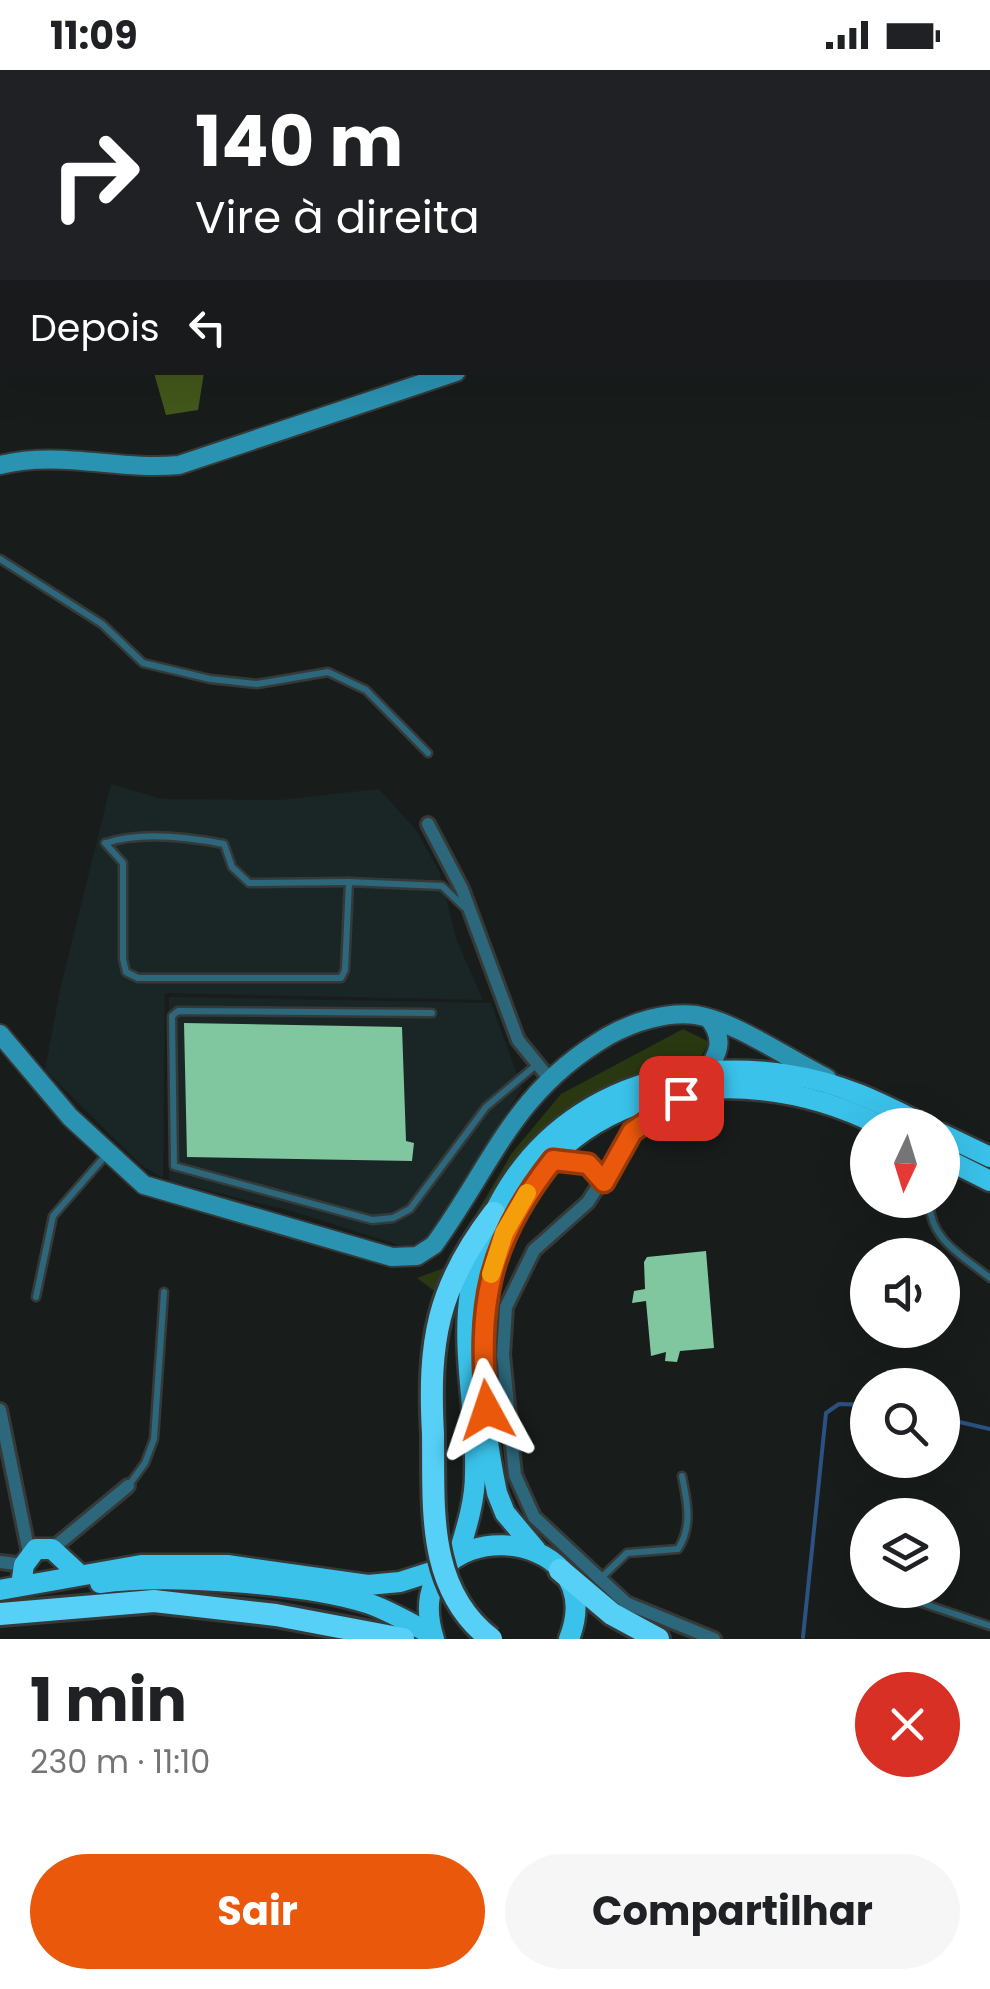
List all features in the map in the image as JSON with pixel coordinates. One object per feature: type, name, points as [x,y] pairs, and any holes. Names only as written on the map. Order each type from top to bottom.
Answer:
[{"type":"highway","points":[[491,1639],[459,1606],[438,1556],[430,1385],[438,1312],[459,1262],[517,1174],[560,1126],[618,1091],[790,1075],[864,1094],[891,1108]]},
{"type":"highway","points":[[658,1639],[612,1614],[536,1550],[506,1513],[497,1493],[481,1350],[486,1294],[504,1233],[553,1160],[612,1115],[653,1098],[705,1080],[780,1089],[850,1113]]},
{"type":"highway","points":[[960,1143],[990,1157]]},
{"type":"highway","points":[[960,1166],[990,1181]]},
{"type":"highway","points":[[433,1637],[430,1603],[453,1561],[476,1470],[468,1310],[475,1266],[494,1213]]},
{"type":"highway","points":[[18,1573],[79,1574],[198,1562],[349,1584],[386,1584],[498,1542],[536,1550]]},
{"type":"highway","points":[[18,1573],[52,1549],[79,1574]]},
{"type":"highway","points":[[560,1570],[575,1611],[570,1639]]},
{"type":"highway","points":[[0,1602],[109,1582],[203,1581],[367,1603],[433,1637]]},
{"type":"highway","points":[[0,1614],[154,1601],[276,1615],[404,1639]]},
{"type":"main road","points":[[0,465],[56,457],[154,468],[179,465],[447,375]]},
{"type":"main road","points":[[0,1034],[107,1154],[151,1188],[392,1257],[417,1256],[434,1246],[541,1072],[622,1028],[680,1014],[710,1019],[864,1094]]},
{"type":"main road","points":[[705,1080],[718,1054],[720,1040],[710,1019]]},
{"type":"street","points":[[428,824],[470,913],[518,1040],[541,1072]]},
{"type":"street","points":[[705,1080],[632,1132],[604,1182],[534,1250],[512,1289],[503,1340],[513,1465],[522,1498],[547,1531],[599,1580],[645,1614],[714,1639]]},
{"type":"street","points":[[553,1160],[588,1164],[604,1182]]},
{"type":"street","points":[[0,1410],[18,1573]]},
{"type":"street","points":[[52,1549],[128,1486]]},
{"type":"street","points":[[0,1562],[18,1573]]},
{"type":"lane","points":[[0,559],[102,624],[144,663],[210,679],[257,684],[328,672],[366,690],[428,753]]},
{"type":"lane","points":[[349,882],[345,970],[340,978],[138,978],[126,972],[123,959],[123,863],[105,844],[136,837],[207,840],[224,844],[232,868],[248,883],[349,882],[442,886],[470,913]]},
{"type":"lane","points":[[432,1013],[178,1012],[172,1016],[174,1166],[372,1220],[393,1218],[410,1209],[486,1106],[541,1072]]},
{"type":"lane","points":[[36,1296],[53,1216],[107,1154]]},
{"type":"lane","points":[[933,1218],[941,1240],[990,1278]]},
{"type":"lane","points":[[128,1486],[145,1463],[154,1438],[164,1292]]},
{"type":"lane","points":[[599,1580],[627,1553],[678,1549],[685,1539],[689,1511],[682,1476]]},
{"type":"lane","points":[[937,1608],[990,1626]]},
{"type":"shaded area","points":[[111,784],[162,799],[280,800],[379,789],[416,830],[439,871],[457,941],[483,1000],[165,993],[163,1178],[141,1165],[45,1070],[61,985]]},
{"type":"shaded area","points":[[169,997],[491,1003],[522,1088],[435,1227],[422,1243],[405,1247],[292,1211],[169,1181]]},
{"type":"green space","points":[[155,375],[204,375],[198,410],[166,415]]},
{"type":"green space","points":[[683,1029],[709,1042],[700,1059],[617,1083],[571,1107],[549,1124],[512,1168],[437,1293],[417,1278],[444,1268],[512,1153],[561,1094]]},
{"type":"building","points":[[184,1023],[402,1027],[406,1141],[414,1143],[412,1161],[187,1157]]},
{"type":"building","points":[[706,1251],[714,1348],[680,1351],[677,1362],[665,1361],[666,1352],[651,1356],[646,1301],[632,1303],[634,1291],[645,1289],[644,1262],[647,1257]]},
{"type":"waterway","points":[[803,1637],[826,1413],[839,1404],[850,1404]]},
{"type":"waterway","points":[[960,1422],[990,1429]]},
{"type":"slow traffic","points":[[491,1274],[504,1233],[527,1193]]},
{"type":"route","points":[[487,1410],[481,1350],[486,1294],[504,1233],[526,1194],[553,1160],[588,1164],[604,1182],[632,1132],[681,1098]]}]
